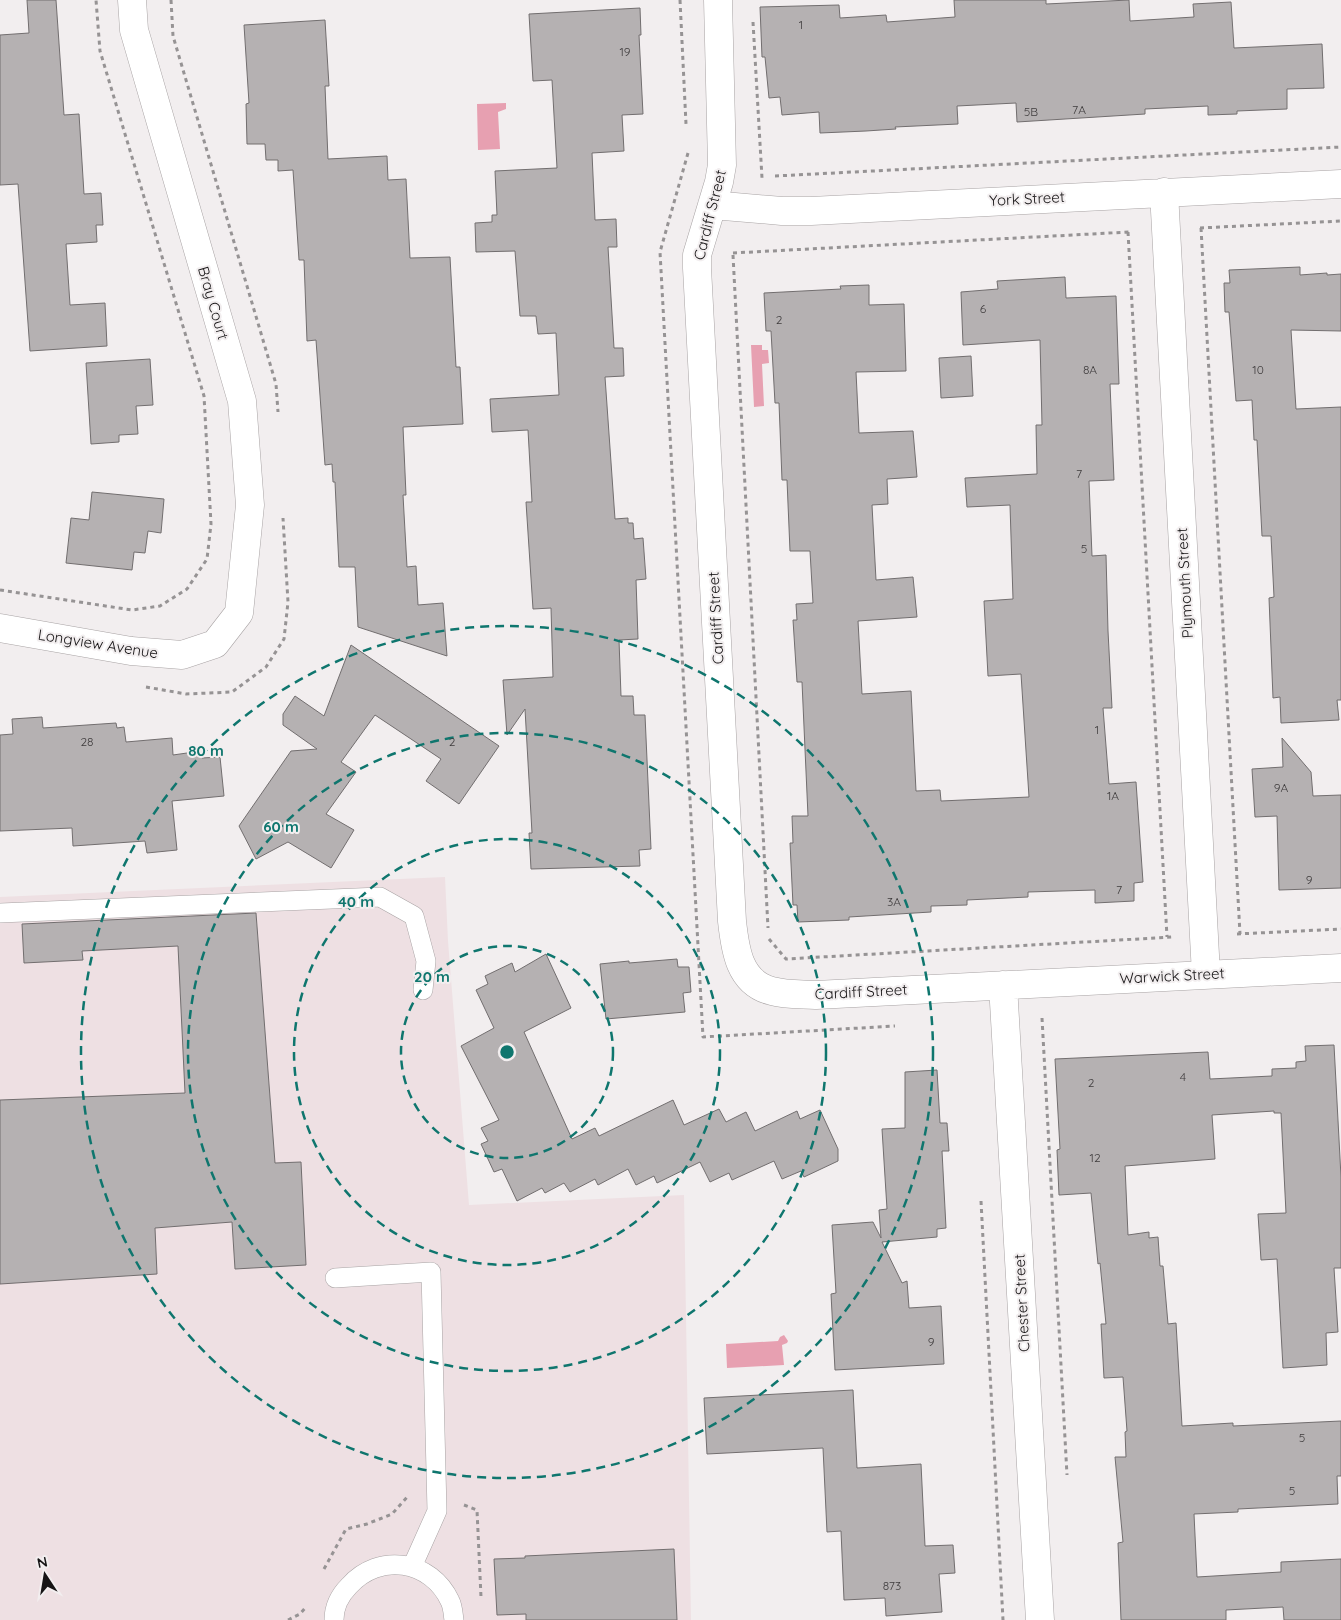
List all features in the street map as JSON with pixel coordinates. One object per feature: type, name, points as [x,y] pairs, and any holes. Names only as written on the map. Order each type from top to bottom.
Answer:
[{"type":"street","name":"Bray Court","points":[[132,0],[134,30],[242,402],[250,505],[239,613]]},
{"type":"street","name":"Cardiff Street","points":[[718,0],[722,165],[697,255],[697,268],[732,921],[739,960],[747,975],[758,984],[770,991],[787,994],[816,995],[1004,985]]},
{"type":"street","name":"York Street","points":[[712,206],[782,211],[811,210],[1341,184]]},
{"type":"street","name":"Plymouth Street","points":[[1164,192],[1206,974]]},
{"type":"street","name":"Longview Avenue","points":[[0,628],[131,651],[182,655],[215,644],[239,613]]},
{"type":"street","name":"Warwick Street","points":[[1004,985],[1341,968]]},
{"type":"street","name":"Chester Street","points":[[1004,985],[1040,1620]]},
{"type":"lane","points":[[0,912],[380,897],[414,916],[426,961],[423,990]]},
{"type":"lane","points":[[335,1278],[431,1272],[438,1510],[412,1567]]},
{"type":"lane","points":[[334,1620],[334,1613],[342,1594],[358,1576],[377,1566],[391,1564],[412,1567],[431,1576],[445,1592],[452,1604],[454,1620]]},
{"type":"path","points":[[0,590],[132,610],[160,606],[188,589],[208,559],[211,524],[204,396],[100,51],[96,0]]},
{"type":"path","points":[[680,0],[686,124]]},
{"type":"path","points":[[753,14],[762,176],[732,245],[768,929]]},
{"type":"path","points":[[772,176],[1341,147]]},
{"type":"path","points":[[688,153],[660,252],[703,1037],[902,1026]]},
{"type":"path","points":[[733,253],[1341,221]]},
{"type":"path","points":[[1201,228],[1240,934]]},
{"type":"path","points":[[1128,232],[1167,937]]},
{"type":"path","points":[[768,939],[786,959],[1341,929]]},
{"type":"path","points":[[1042,1018],[1067,1482]]},
{"type":"path","points":[[980,1201],[1003,1620]]},
{"type":"shaded area","points":[[506,103],[506,109],[498,112],[500,149],[478,150],[477,104]]},
{"type":"shaded area","points":[[751,345],[762,345],[762,350],[768,350],[769,363],[762,364],[764,406],[754,407]]},
{"type":"shaded area","points":[[445,877],[448,941],[469,1205],[684,1195],[691,1620],[0,1620],[0,897]]},
{"type":"shaded area","points":[[784,1335],[788,1341],[782,1345],[784,1365],[727,1368],[726,1344],[778,1341]]},
{"type":"building","points":[[27,0],[56,0],[64,115],[79,114],[84,194],[101,193],[103,225],[96,225],[97,242],[66,244],[70,305],[105,303],[107,346],[30,351],[18,184],[0,185],[0,35],[29,33]]},
{"type":"building","points":[[954,0],[1046,0],[1046,4],[1129,0],[1130,21],[1194,17],[1193,4],[1231,2],[1234,48],[1322,44],[1324,88],[1287,89],[1287,109],[1237,111],[1237,114],[1208,115],[1208,106],[1145,109],[1145,114],[1017,122],[1016,103],[957,106],[958,124],[820,133],[819,112],[782,115],[780,97],[769,98],[765,57],[762,57],[760,7],[839,5],[840,18],[886,15],[887,22],[955,17]]},
{"type":"building","points":[[640,8],[641,35],[639,35],[643,114],[622,115],[624,151],[592,153],[595,220],[616,219],[617,247],[608,247],[614,348],[623,348],[624,376],[605,377],[615,519],[628,518],[628,523],[633,523],[634,539],[643,538],[646,579],[636,580],[638,639],[619,640],[621,696],[633,696],[634,715],[645,715],[651,849],[639,850],[640,866],[531,869],[529,833],[532,833],[525,709],[507,735],[503,680],[553,677],[551,608],[533,609],[526,502],[532,502],[528,430],[492,432],[490,399],[559,395],[556,333],[538,334],[536,316],[520,316],[515,251],[476,252],[475,223],[492,222],[492,215],[497,215],[495,171],[557,168],[552,80],[533,81],[529,14]]},
{"type":"building","points":[[325,20],[329,86],[325,86],[328,159],[387,156],[388,180],[406,179],[410,258],[450,257],[456,367],[460,367],[463,424],[403,427],[406,495],[403,495],[407,567],[416,566],[418,605],[443,603],[447,656],[358,627],[355,567],[339,567],[335,482],[333,482],[332,464],[325,465],[316,340],[307,341],[304,260],[299,260],[293,170],[278,171],[278,160],[266,160],[265,144],[247,144],[246,104],[249,103],[244,25]]},
{"type":"building","points":[[1300,267],[1300,275],[1341,274],[1341,331],[1291,330],[1296,409],[1341,407],[1341,700],[1337,700],[1339,720],[1281,723],[1280,697],[1273,698],[1269,598],[1274,597],[1271,536],[1262,536],[1257,440],[1254,440],[1252,400],[1236,401],[1229,312],[1225,312],[1224,283],[1230,283],[1229,270]]},
{"type":"building","points":[[1065,277],[1066,298],[1116,296],[1119,384],[1110,384],[1114,480],[1089,481],[1092,556],[1106,555],[1112,708],[1103,708],[1109,784],[1136,782],[1143,882],[1134,883],[1134,901],[1095,903],[1095,890],[1028,892],[1028,897],[967,900],[967,905],[931,906],[931,912],[849,917],[849,920],[798,922],[797,905],[793,905],[790,843],[793,843],[792,816],[808,816],[802,682],[797,682],[793,620],[797,620],[796,604],[813,603],[810,551],[790,551],[787,480],[782,480],[779,403],[775,403],[771,331],[766,331],[764,293],[841,289],[840,286],[869,285],[869,305],[904,304],[906,371],[856,372],[859,433],[913,431],[917,477],[887,479],[888,504],[872,505],[876,580],[913,577],[917,617],[858,621],[862,694],[911,691],[916,791],[940,790],[941,801],[1029,797],[1021,674],[988,676],[984,601],[1013,599],[1010,505],[967,507],[965,478],[1037,474],[1036,425],[1042,425],[1040,340],[963,345],[961,292],[998,289],[997,281]]},
{"type":"building","points":[[971,356],[973,396],[941,398],[939,358]]},
{"type":"building","points":[[150,359],[153,405],[136,406],[138,434],[119,435],[119,442],[91,444],[86,363]]},
{"type":"building","points":[[92,492],[164,499],[161,533],[148,531],[145,553],[134,552],[132,570],[66,563],[71,518],[89,520]]},
{"type":"building","points":[[351,645],[499,746],[459,804],[426,781],[441,759],[375,715],[341,762],[356,772],[326,814],[354,830],[331,868],[288,842],[256,859],[239,826],[291,751],[317,749],[283,725],[283,714],[295,696],[324,716]]},
{"type":"building","points":[[42,717],[43,728],[116,723],[117,728],[124,727],[126,742],[172,738],[173,755],[201,751],[202,758],[220,757],[224,796],[172,801],[177,850],[147,853],[145,841],[73,846],[72,828],[0,831],[0,735],[13,734],[12,719]]},
{"type":"building","points":[[1282,738],[1311,772],[1313,796],[1341,795],[1341,888],[1279,890],[1277,816],[1255,817],[1252,769],[1283,767]]},
{"type":"building","points":[[256,913],[275,1163],[301,1162],[306,1265],[235,1269],[232,1222],[155,1228],[157,1274],[0,1284],[0,1100],[185,1093],[178,946],[82,951],[83,960],[24,963],[22,924]]},
{"type":"building","points":[[546,954],[571,1008],[524,1032],[572,1139],[595,1128],[599,1136],[673,1100],[684,1125],[719,1109],[726,1122],[746,1112],[755,1131],[797,1111],[800,1119],[820,1110],[838,1149],[838,1161],[804,1177],[801,1171],[782,1179],[774,1161],[732,1180],[729,1173],[710,1182],[700,1162],[657,1183],[654,1176],[636,1185],[628,1169],[598,1185],[595,1179],[570,1192],[564,1183],[545,1193],[542,1188],[517,1201],[502,1169],[494,1172],[481,1144],[488,1141],[481,1128],[499,1120],[461,1046],[494,1028],[476,990],[488,984],[485,976],[512,963],[515,972]]},
{"type":"building","points":[[677,959],[678,967],[689,967],[691,992],[683,993],[685,1012],[606,1019],[600,964]]},
{"type":"building","points":[[1334,1045],[1341,1177],[1341,1268],[1334,1268],[1338,1332],[1326,1333],[1327,1365],[1283,1368],[1277,1259],[1261,1260],[1258,1214],[1286,1213],[1281,1113],[1274,1113],[1274,1111],[1212,1115],[1215,1159],[1125,1166],[1128,1235],[1149,1232],[1149,1238],[1158,1237],[1160,1266],[1163,1266],[1168,1324],[1176,1323],[1182,1426],[1233,1423],[1233,1426],[1341,1421],[1341,1476],[1337,1476],[1338,1504],[1238,1509],[1238,1512],[1194,1514],[1197,1577],[1281,1572],[1281,1562],[1341,1559],[1341,1620],[1284,1620],[1283,1607],[1226,1610],[1226,1620],[1121,1620],[1118,1543],[1123,1542],[1115,1457],[1126,1457],[1125,1432],[1127,1431],[1123,1377],[1104,1378],[1101,1324],[1106,1324],[1091,1193],[1059,1195],[1057,1150],[1060,1149],[1055,1059],[1208,1052],[1210,1079],[1272,1076],[1272,1069],[1296,1068],[1296,1062],[1306,1061],[1305,1046]]},
{"type":"building","points":[[937,1070],[940,1123],[947,1123],[949,1151],[942,1151],[946,1228],[937,1229],[937,1237],[882,1242],[902,1283],[907,1281],[909,1308],[941,1306],[944,1364],[835,1370],[831,1294],[836,1293],[832,1225],[873,1222],[881,1238],[879,1210],[887,1209],[882,1129],[905,1128],[905,1072]]},
{"type":"building","points":[[853,1390],[857,1468],[921,1464],[925,1546],[953,1545],[955,1573],[939,1574],[942,1612],[886,1616],[885,1598],[844,1600],[841,1531],[827,1532],[823,1448],[707,1454],[704,1398]]},
{"type":"building","points":[[674,1549],[677,1620],[526,1620],[526,1614],[497,1615],[494,1559]]}]
